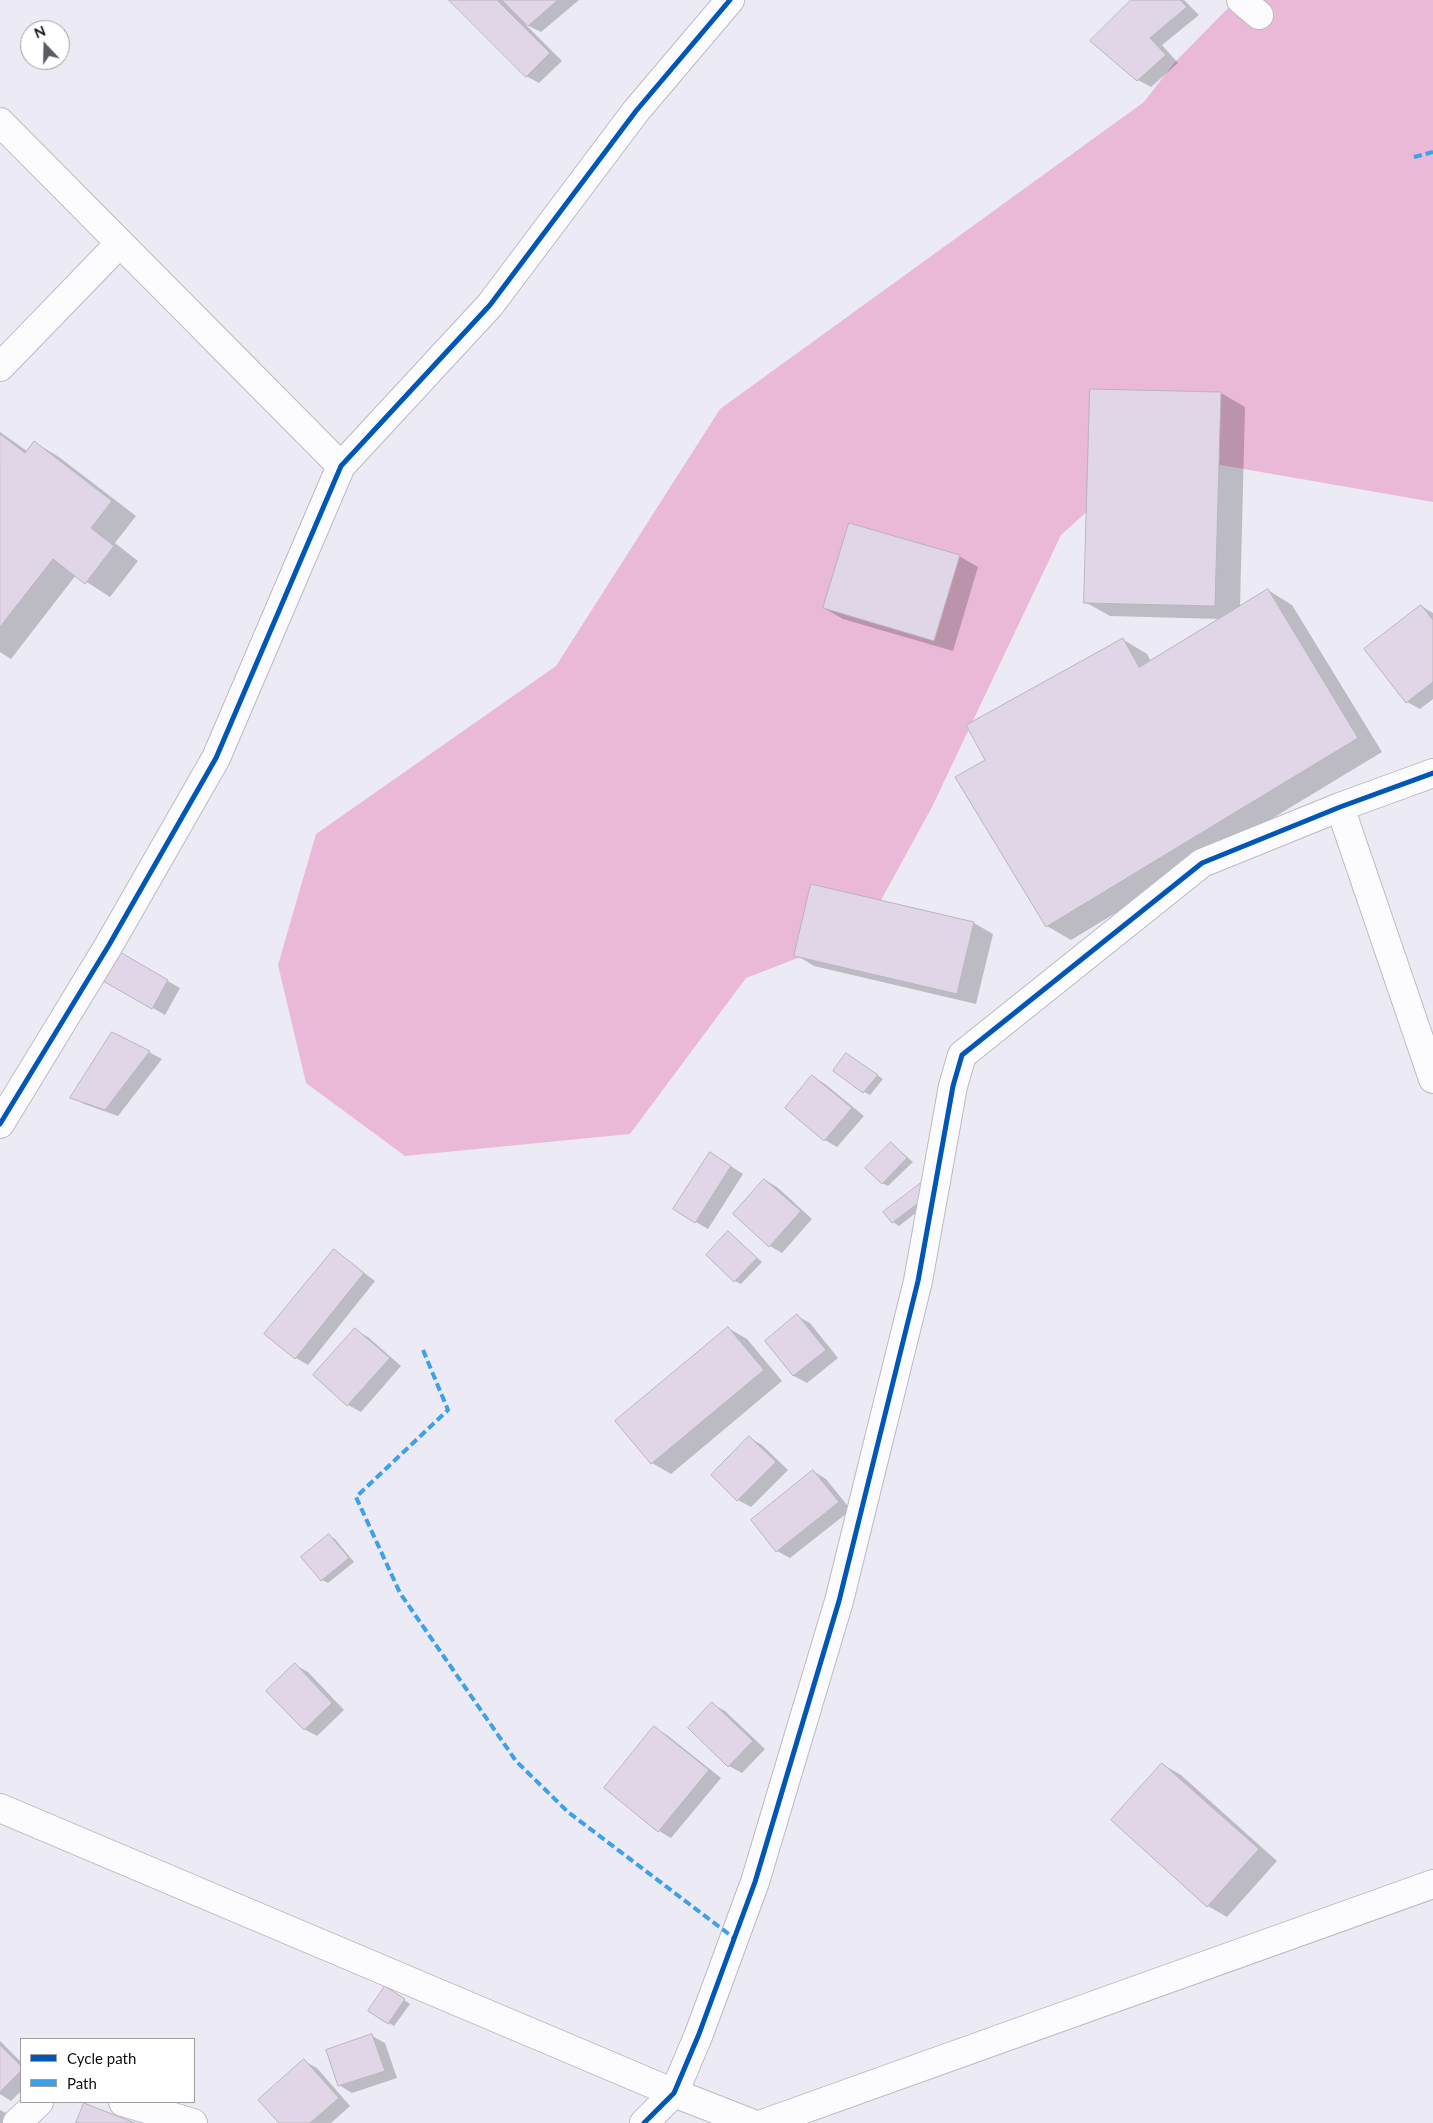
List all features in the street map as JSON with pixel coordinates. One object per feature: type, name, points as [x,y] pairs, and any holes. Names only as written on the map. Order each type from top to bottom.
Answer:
[{"type":"street","points":[[0,1124],[109,945],[216,758],[341,466],[490,305],[636,111],[730,0]]},
{"type":"street","points":[[0,122],[341,466]]},
{"type":"street","points":[[0,367],[120,243]]},
{"type":"street","points":[[644,2123],[674,2093],[699,2034],[755,1882],[839,1601],[918,1280],[954,1086],[962,1055],[1202,863],[1340,807],[1433,773]]},
{"type":"street","points":[[1340,807],[1433,1079]]},
{"type":"street","points":[[0,1808],[674,2093],[751,2123]]},
{"type":"street","points":[[766,2123],[1433,1884]]},
{"type":"street","points":[[17,2123],[38,2103]]},
{"type":"street","points":[[126,2103],[193,2123]]},
{"type":"shaded area","points":[[1236,0],[1433,0],[1433,502],[1152,453],[1061,535],[932,807],[863,933],[746,978],[630,1134],[405,1156],[306,1083],[278,965],[316,834],[556,666],[720,409],[1144,102],[1174,63]]},
{"type":"building","points":[[449,0],[497,0],[550,53],[526,77]]},
{"type":"building","points":[[502,0],[558,0],[528,26]]},
{"type":"building","points":[[1131,0],[1180,0],[1187,7],[1150,38],[1166,55],[1137,81],[1090,41]]},
{"type":"building","points":[[1090,389],[1221,392],[1215,606],[1084,603]]},
{"type":"building","points":[[0,434],[25,453],[34,441],[112,501],[91,528],[114,546],[85,584],[53,559],[0,627]]},
{"type":"building","points":[[849,523],[960,555],[934,641],[823,608]]},
{"type":"building","points":[[1268,589],[1358,738],[1046,927],[955,777],[985,760],[966,725],[1123,638],[1139,667]]},
{"type":"building","points":[[1421,605],[1433,620],[1433,682],[1406,703],[1364,649]]},
{"type":"building","points":[[811,884],[974,922],[957,994],[794,956]]},
{"type":"building","points":[[120,952],[168,980],[152,1009],[103,981]]},
{"type":"building","points":[[112,1032],[150,1051],[105,1110],[70,1098]]},
{"type":"building","points":[[846,1053],[878,1075],[863,1093],[833,1071]]},
{"type":"building","points":[[812,1075],[852,1108],[824,1141],[785,1108]]},
{"type":"building","points":[[891,1142],[907,1158],[882,1184],[865,1168]]},
{"type":"building","points":[[710,1152],[731,1166],[695,1223],[673,1209]]},
{"type":"building","points":[[764,1179],[801,1211],[769,1247],[733,1214]]},
{"type":"building","points":[[921,1183],[929,1195],[892,1223],[883,1212]]},
{"type":"building","points":[[728,1231],[757,1258],[734,1282],[706,1255]]},
{"type":"building","points":[[334,1249],[364,1273],[295,1359],[264,1334]]},
{"type":"building","points":[[797,1314],[826,1350],[793,1376],[765,1341]]},
{"type":"building","points":[[728,1327],[764,1370],[651,1464],[615,1421]]},
{"type":"building","points":[[355,1328],[390,1358],[347,1406],[313,1375]]},
{"type":"building","points":[[749,1436],[776,1462],[737,1501],[711,1475]]},
{"type":"building","points":[[813,1470],[839,1502],[776,1552],[751,1520]]},
{"type":"building","points":[[329,1534],[349,1558],[321,1581],[301,1557]]},
{"type":"building","points":[[295,1663],[332,1703],[304,1730],[266,1691]]},
{"type":"building","points":[[712,1702],[753,1741],[728,1767],[688,1728]]},
{"type":"building","points":[[654,1726],[709,1770],[658,1832],[604,1788]]},
{"type":"building","points":[[1162,1763],[1259,1849],[1207,1907],[1111,1820]]},
{"type":"building","points":[[385,1986],[405,1999],[388,2024],[368,2011]]},
{"type":"building","points":[[372,2034],[385,2071],[338,2086],[326,2050]]},
{"type":"building","points":[[0,2045],[20,2065],[20,2072],[0,2092]]},
{"type":"building","points":[[304,2059],[339,2098],[310,2123],[279,2123],[258,2100]]},
{"type":"building","points":[[84,2103],[135,2123],[76,2123]]},
{"type":"marked path","points":[[1414,157],[1433,152]]},
{"type":"marked path","points":[[423,1350],[448,1410],[356,1497],[400,1593],[516,1761],[568,1812],[734,1938]]},
{"type":"cycle path","points":[[0,1124],[109,945],[216,758],[341,466],[490,305],[636,111],[730,0]]},
{"type":"cycle path","points":[[644,2123],[674,2093],[699,2034],[755,1882],[839,1601],[918,1281],[953,1086],[962,1055],[1202,863],[1340,807],[1433,773]]}]
